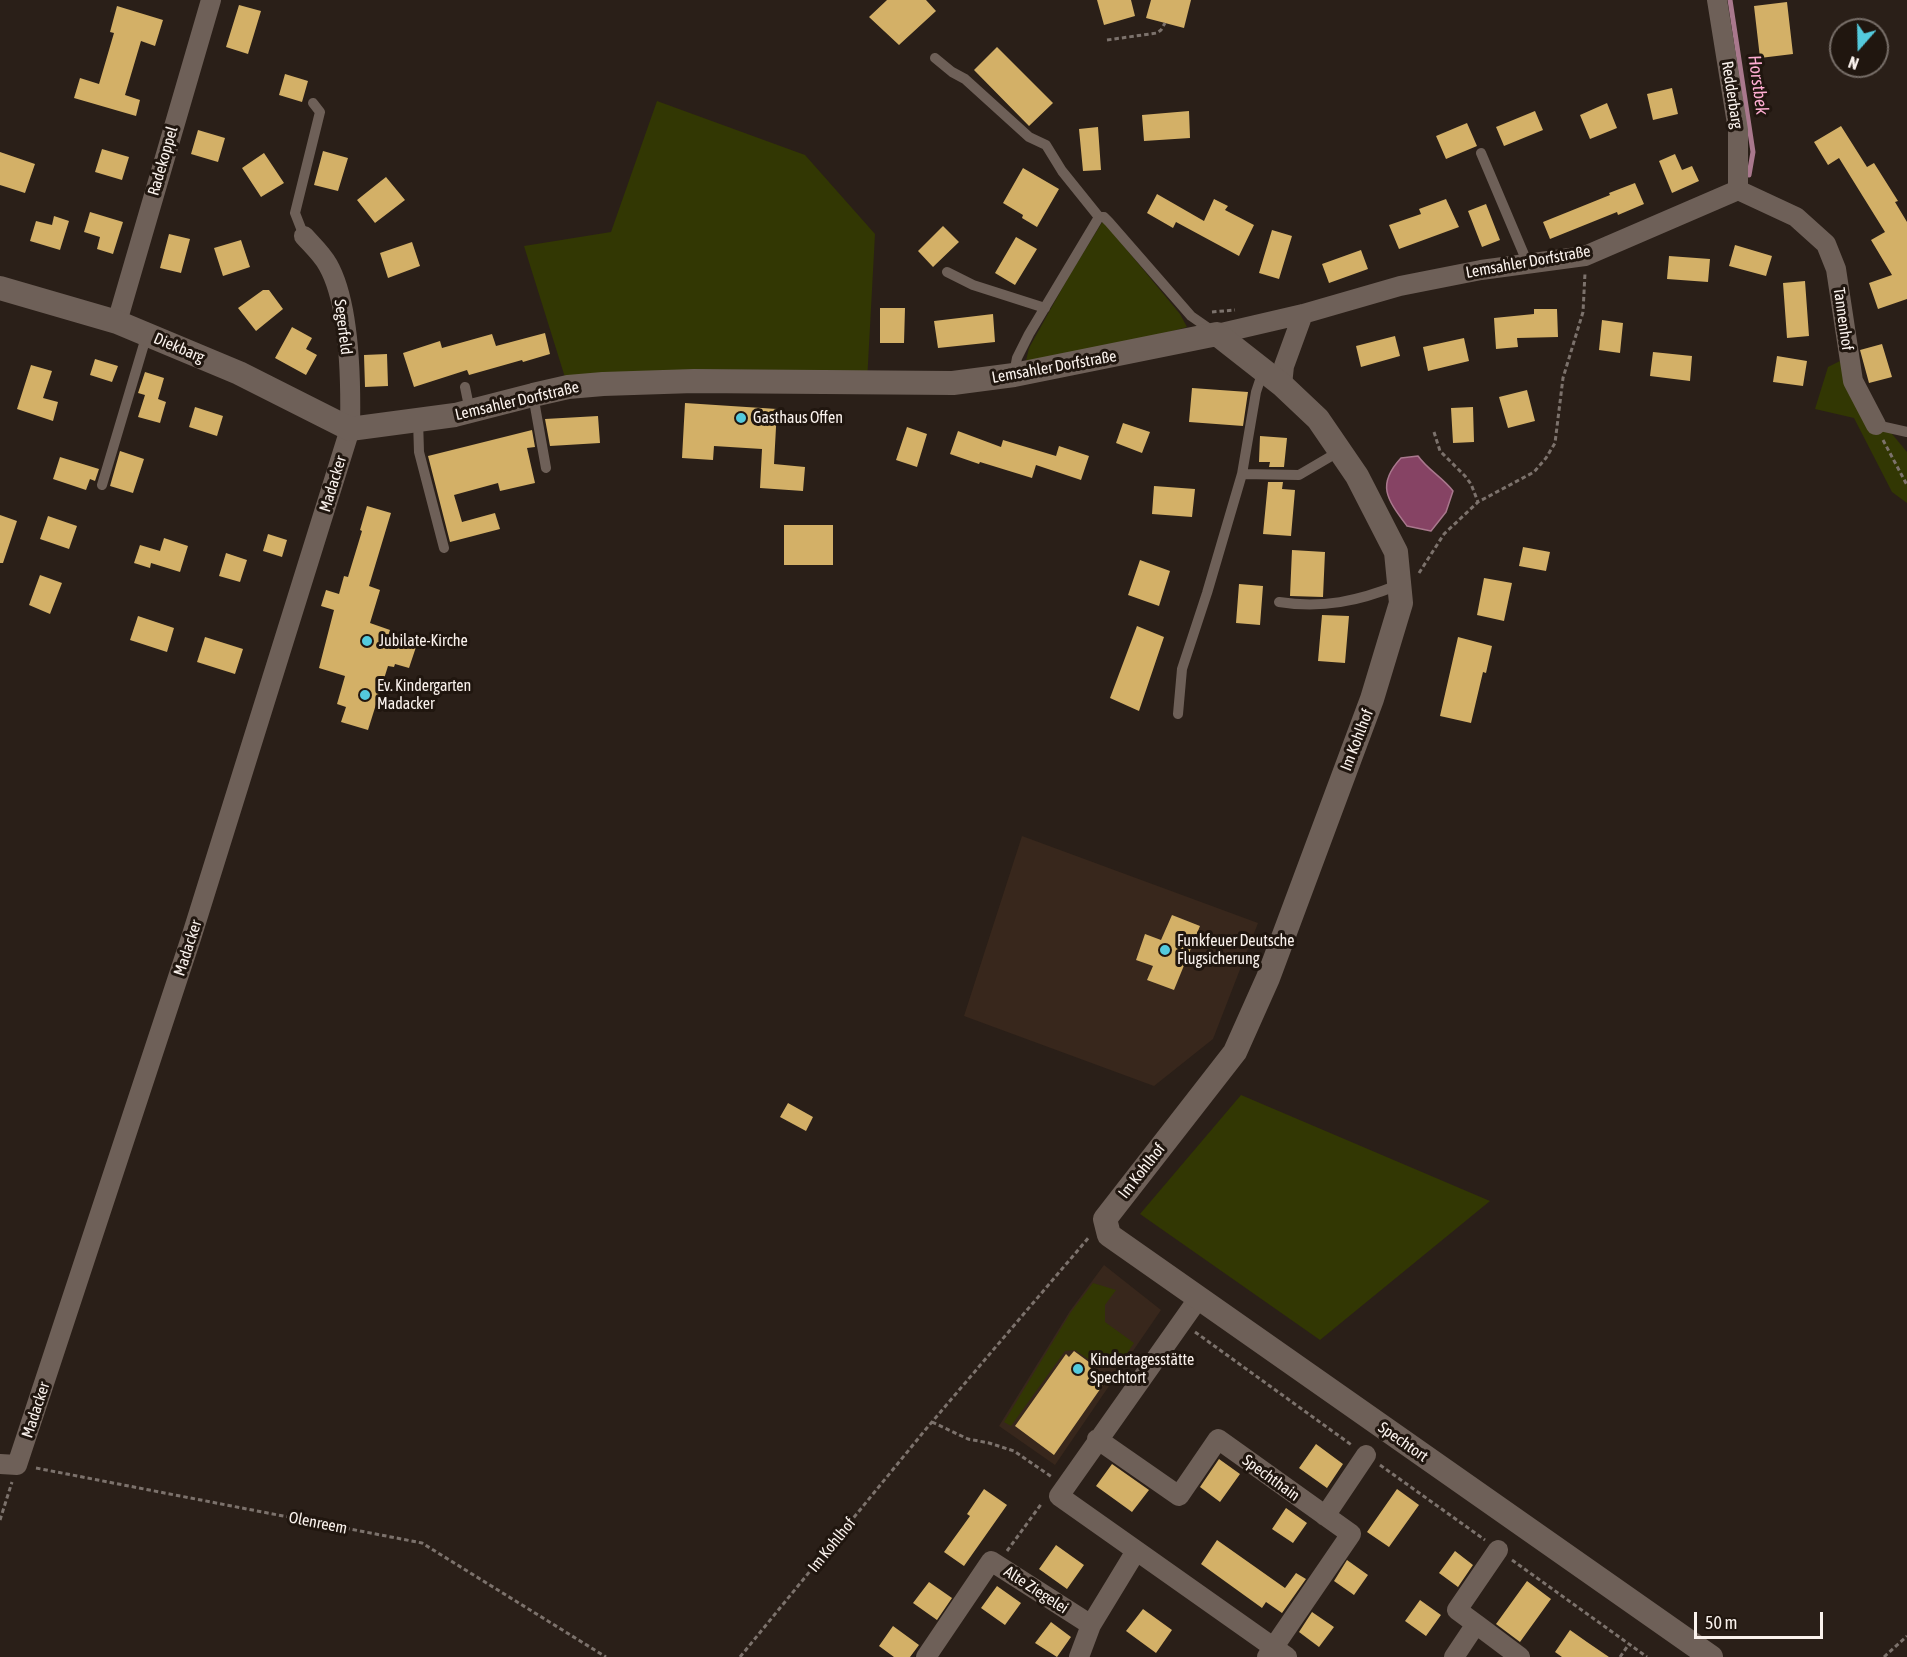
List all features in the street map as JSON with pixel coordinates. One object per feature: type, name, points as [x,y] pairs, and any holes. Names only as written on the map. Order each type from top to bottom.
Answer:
[{"type":"street","name":"Radekoppel","points":[[117,322],[210,0]]},
{"type":"street","name":"Redderbarg","points":[[1717,0],[1738,130],[1738,190]]},
{"type":"street","name":"Lemsahler Dorfstraße","points":[[350,429],[455,416],[568,387],[603,384],[694,381],[953,382],[1014,375],[1217,334],[1303,314],[1400,286],[1481,270],[1585,256],[1738,190]]},
{"type":"street","name":"Tannenhof","points":[[1738,190],[1796,217],[1826,244],[1836,269],[1853,381],[1876,425]]},
{"type":"street","name":"Segerfeld","points":[[304,236],[327,264],[342,301],[351,398],[350,429]]},
{"type":"street","name":"Diekbarg","points":[[0,288],[117,322],[147,334],[239,373],[350,429]]},
{"type":"street","points":[[1273,378],[1286,360],[1303,314]]},
{"type":"street","name":"Im Kohlhof","points":[[1105,1219],[1235,1052],[1268,978],[1372,699],[1409,579],[1358,476],[1318,419],[1273,378],[1217,334]]},
{"type":"street","name":"Madacker","points":[[9,1465],[191,938],[350,429]]},
{"type":"street","name":"Spechtort","points":[[1105,1219],[1109,1234],[1198,1299],[1711,1657]]},
{"type":"street","points":[[1062,1491],[1198,1299]]},
{"type":"street","name":"Spechthain","points":[[1062,1491],[1136,1551],[1276,1654],[1350,1534],[1218,1439],[1179,1496],[1097,1439]]},
{"type":"street","points":[[1325,1516],[1366,1455]]},
{"type":"street","points":[[1498,1550],[1458,1610],[1520,1657]]},
{"type":"street","points":[[1079,1657],[1091,1625],[1136,1551]]},
{"type":"street","name":"Alte Ziegelei","points":[[926,1657],[991,1561],[1091,1625]]},
{"type":"street","points":[[1454,1657],[1476,1624]]},
{"type":"lane","points":[[935,58],[965,79],[1029,137],[1046,146],[1062,171],[1099,217],[1104,217],[1109,222],[1191,316],[1217,334]]},
{"type":"lane","points":[[304,236],[295,213],[320,112],[313,103]]},
{"type":"lane","points":[[1481,153],[1528,264]]},
{"type":"lane","points":[[1014,375],[1017,358],[1099,217]]},
{"type":"lane","points":[[947,272],[973,285],[1045,308]]},
{"type":"lane","points":[[102,484],[147,334]]},
{"type":"lane","points":[[1178,714],[1182,669],[1242,474],[1256,392],[1273,378]]},
{"type":"lane","points":[[465,387],[470,411]]},
{"type":"lane","points":[[533,395],[546,468]]},
{"type":"lane","points":[[418,420],[419,452],[444,548]]},
{"type":"lane","points":[[1876,425],[1907,432]]},
{"type":"lane","points":[[1242,474],[1299,475],[1340,451]]},
{"type":"lane","points":[[1279,602],[1340,604],[1372,596],[1409,579]]},
{"type":"path","points":[[1107,40],[1156,33],[1165,23]]},
{"type":"path","points":[[1409,579],[1444,534],[1478,502],[1534,472],[1555,443],[1563,378],[1583,312],[1585,256]]},
{"type":"path","points":[[1876,425],[1907,486]]},
{"type":"path","points":[[1434,432],[1440,452],[1466,476],[1478,502]]},
{"type":"path","name":"Im Kohlhof","points":[[740,1657],[932,1422],[1105,1219]]},
{"type":"path","points":[[1181,1323],[1647,1657]]},
{"type":"path","points":[[932,1422],[968,1439],[1014,1451],[1062,1491]]},
{"type":"path","points":[[0,1520],[9,1465]]},
{"type":"path","name":"Olenreem","points":[[9,1465],[422,1543],[606,1657]]},
{"type":"path","points":[[997,1565],[1049,1494],[1062,1491]]},
{"type":"path","points":[[1884,1657],[1907,1636]]},
{"type":"path","points":[[1620,1657],[1629,1644]]},
{"type":"shaded area","points":[[1418,456],[1453,491],[1446,512],[1431,531],[1407,526],[1394,508],[1387,492],[1389,476],[1401,458]]},
{"type":"shaded area","points":[[1022,836],[1258,923],[1213,1039],[1154,1086],[964,1016]]},
{"type":"shaded area","name":"Kindertagesstätte Spechtort","points":[[1104,1265],[1161,1310],[1055,1465],[999,1426],[1070,1311]]},
{"type":"green space","points":[[657,101],[805,155],[875,234],[867,382],[568,387],[524,246],[611,232]]},
{"type":"green space","points":[[1103,221],[1180,314],[1187,327],[1133,342],[1025,365],[1029,348]]},
{"type":"green space","points":[[1848,357],[1873,411],[1907,452],[1907,503],[1892,492],[1854,418],[1815,409],[1828,367]]},
{"type":"green space","points":[[1241,1095],[1490,1201],[1320,1340],[1140,1214]]},
{"type":"green space","points":[[1093,1283],[1116,1290],[1105,1305],[1105,1322],[1134,1343],[1117,1368],[1094,1363],[1075,1350],[1065,1351],[1011,1426],[1004,1422],[1071,1312]]},
{"type":"building","points":[[887,0],[926,0],[936,11],[899,45],[869,17]]},
{"type":"building","points":[[1097,0],[1131,0],[1135,16],[1104,25]]},
{"type":"building","points":[[1151,0],[1191,0],[1184,28],[1146,18]]},
{"type":"building","points":[[1787,2],[1793,54],[1760,58],[1754,6]]},
{"type":"building","points":[[239,5],[261,11],[248,54],[226,47]]},
{"type":"building","points":[[117,6],[163,20],[155,46],[141,41],[125,95],[140,100],[136,116],[74,98],[80,78],[99,84],[114,33],[110,32]]},
{"type":"building","points":[[997,47],[1053,103],[1029,126],[974,70]]},
{"type":"building","points":[[285,74],[308,81],[302,102],[279,95]]},
{"type":"building","points":[[1672,88],[1678,114],[1653,120],[1647,94]]},
{"type":"building","points":[[1607,103],[1617,128],[1590,139],[1580,115]]},
{"type":"building","points":[[1189,111],[1190,138],[1144,141],[1142,115]]},
{"type":"building","points":[[1535,111],[1543,130],[1504,146],[1496,127]]},
{"type":"building","points":[[1467,123],[1477,146],[1446,159],[1436,136]]},
{"type":"building","points":[[1841,126],[1867,167],[1874,163],[1898,201],[1895,202],[1907,222],[1907,299],[1878,309],[1869,283],[1892,275],[1871,240],[1885,232],[1839,158],[1828,165],[1814,142]]},
{"type":"building","points":[[1098,127],[1101,170],[1083,171],[1079,129]]},
{"type":"building","points":[[198,130],[225,138],[218,162],[191,154]]},
{"type":"building","points":[[102,149],[129,157],[122,180],[95,172]]},
{"type":"building","points":[[323,151],[348,158],[338,191],[314,185]]},
{"type":"building","points":[[0,152],[35,164],[25,193],[0,185]]},
{"type":"building","points":[[264,153],[284,183],[261,197],[242,168]]},
{"type":"building","points":[[1675,154],[1682,170],[1692,166],[1699,181],[1672,193],[1659,161]]},
{"type":"building","points":[[1023,168],[1059,189],[1037,227],[1003,203]]},
{"type":"building","points":[[386,177],[405,200],[375,223],[357,200]]},
{"type":"building","points":[[1635,183],[1644,204],[1618,215],[1617,212],[1550,239],[1543,222]]},
{"type":"building","points":[[1157,194],[1204,221],[1214,199],[1228,206],[1225,210],[1254,225],[1239,256],[1176,222],[1173,228],[1147,213]]},
{"type":"building","points":[[1446,199],[1459,227],[1399,249],[1389,225],[1421,214],[1419,209]]},
{"type":"building","points":[[1486,204],[1500,240],[1482,247],[1468,211]]},
{"type":"building","points":[[90,212],[123,222],[113,254],[97,249],[100,237],[84,232]]},
{"type":"building","points":[[54,216],[69,221],[60,250],[30,241],[36,221],[52,225]]},
{"type":"building","points":[[943,226],[959,242],[933,267],[918,251]]},
{"type":"building","points":[[1272,230],[1292,236],[1279,279],[1259,273]]},
{"type":"building","points":[[169,234],[190,239],[181,273],[160,268]]},
{"type":"building","points":[[1016,237],[1037,249],[1015,285],[995,273]]},
{"type":"building","points":[[241,240],[250,267],[223,276],[214,248]]},
{"type":"building","points":[[412,242],[420,266],[388,278],[380,253]]},
{"type":"building","points":[[1735,245],[1772,256],[1766,276],[1729,266]]},
{"type":"building","points":[[1361,250],[1368,269],[1329,283],[1322,264]]},
{"type":"building","points":[[1669,256],[1710,259],[1708,282],[1667,279]]},
{"type":"building","points":[[1805,281],[1809,336],[1787,338],[1783,283]]},
{"type":"building","points":[[263,290],[269,290],[283,309],[256,331],[238,308]]},
{"type":"building","points":[[880,308],[905,308],[904,343],[880,343]]},
{"type":"building","points":[[1534,309],[1557,309],[1558,337],[1517,338],[1518,347],[1496,349],[1494,318],[1534,314]]},
{"type":"building","points":[[993,314],[995,342],[938,348],[934,321]]},
{"type":"building","points":[[1602,320],[1623,323],[1620,353],[1599,350]]},
{"type":"building","points":[[292,327],[312,338],[306,349],[317,355],[306,375],[275,358]]},
{"type":"building","points":[[545,333],[550,354],[469,375],[467,370],[414,387],[403,353],[440,341],[442,348],[492,334],[496,346]]},
{"type":"building","points":[[1395,336],[1400,356],[1361,367],[1356,346]]},
{"type":"building","points":[[1464,338],[1469,361],[1428,371],[1423,347]]},
{"type":"building","points":[[1882,344],[1892,377],[1869,383],[1860,350]]},
{"type":"building","points":[[1653,352],[1692,356],[1690,381],[1650,376]]},
{"type":"building","points":[[387,354],[388,386],[365,387],[364,355]]},
{"type":"building","points":[[1777,356],[1807,361],[1803,386],[1773,382]]},
{"type":"building","points":[[95,359],[118,366],[112,382],[90,375]]},
{"type":"building","points":[[31,365],[52,371],[43,398],[58,402],[53,421],[17,409]]},
{"type":"building","points":[[145,372],[164,378],[158,399],[166,402],[160,423],[138,417],[145,395],[138,393]]},
{"type":"building","points":[[1192,388],[1248,392],[1243,426],[1189,422]]},
{"type":"building","points":[[1527,390],[1535,421],[1508,428],[1499,397]]},
{"type":"building","points":[[685,403],[777,409],[774,464],[805,467],[803,491],[760,488],[762,449],[714,446],[713,460],[682,458]]},
{"type":"building","points":[[195,407],[223,416],[217,436],[189,427]]},
{"type":"building","points":[[1473,407],[1474,442],[1453,443],[1451,408]]},
{"type":"building","points":[[598,416],[600,443],[550,446],[545,419]]},
{"type":"building","points":[[1123,423],[1150,432],[1142,453],[1116,443]]},
{"type":"building","points":[[907,427],[927,434],[917,467],[896,460]]},
{"type":"building","points":[[532,430],[535,447],[527,448],[535,483],[500,491],[498,483],[454,495],[462,522],[495,513],[500,529],[450,542],[428,456]]},
{"type":"building","points":[[958,431],[1001,447],[1003,440],[1056,456],[1059,446],[1089,456],[1081,480],[1036,465],[1032,478],[950,454]]},
{"type":"building","points":[[1260,436],[1287,438],[1284,467],[1269,467],[1270,462],[1259,462]]},
{"type":"building","points":[[120,451],[144,459],[133,493],[110,486]]},
{"type":"building","points":[[60,457],[99,469],[95,481],[90,479],[86,490],[53,479]]},
{"type":"building","points":[[1268,482],[1283,482],[1282,489],[1295,490],[1291,536],[1263,534]]},
{"type":"building","points":[[1154,486],[1195,489],[1192,517],[1152,514]]},
{"type":"building","points":[[367,506],[391,513],[369,586],[380,590],[370,623],[390,630],[388,636],[417,644],[409,668],[395,664],[394,667],[388,666],[368,730],[341,722],[346,707],[337,704],[345,676],[319,668],[334,610],[321,606],[326,590],[339,594],[344,576],[348,577]]},
{"type":"building","points":[[0,515],[17,521],[3,563],[0,563]]},
{"type":"building","points":[[48,516],[77,526],[69,549],[40,539]]},
{"type":"building","points":[[784,525],[833,525],[833,565],[784,565]]},
{"type":"building","points":[[268,534],[287,540],[282,557],[263,551]]},
{"type":"building","points":[[164,538],[188,546],[180,572],[151,563],[150,568],[134,563],[140,545],[160,551]]},
{"type":"building","points":[[1523,547],[1550,552],[1546,571],[1519,566]]},
{"type":"building","points":[[1292,550],[1325,552],[1323,597],[1290,596]]},
{"type":"building","points":[[226,553],[247,560],[240,582],[219,576]]},
{"type":"building","points":[[1140,560],[1170,571],[1159,606],[1128,595]]},
{"type":"building","points":[[40,575],[62,583],[50,614],[29,605]]},
{"type":"building","points":[[1484,578],[1512,583],[1504,621],[1477,615]]},
{"type":"building","points":[[1239,584],[1263,586],[1260,625],[1236,623]]},
{"type":"building","points":[[1322,615],[1349,616],[1345,663],[1318,661]]},
{"type":"building","points":[[138,616],[174,628],[167,652],[130,640]]},
{"type":"building","points":[[1137,626],[1164,637],[1139,711],[1110,698]]},
{"type":"building","points":[[205,637],[243,649],[235,674],[197,662]]},
{"type":"building","points":[[1458,637],[1492,646],[1486,673],[1483,672],[1471,723],[1440,716]]},
{"type":"building","name":"Funkfeuer Deutsche Flugsicherung","points":[[1172,915],[1200,926],[1174,990],[1147,980],[1153,966],[1136,960],[1145,934],[1161,940]]},
{"type":"building","points":[[788,1103],[813,1117],[806,1131],[780,1117]]},
{"type":"building","points":[[1074,1351],[1093,1365],[1089,1371],[1103,1385],[1054,1455],[1015,1426],[1066,1354],[1069,1357]]},
{"type":"building","points":[[1316,1444],[1343,1464],[1327,1488],[1299,1468]]},
{"type":"building","points":[[1219,1459],[1240,1474],[1220,1502],[1200,1487]]},
{"type":"building","points":[[1112,1464],[1149,1490],[1132,1512],[1096,1486]]},
{"type":"building","points":[[984,1489],[1007,1505],[964,1566],[944,1552],[970,1516],[967,1514]]},
{"type":"building","points":[[1397,1489],[1419,1505],[1389,1547],[1367,1532]]},
{"type":"building","points":[[1286,1508],[1307,1523],[1293,1543],[1272,1529]]},
{"type":"building","points":[[1217,1540],[1285,1588],[1296,1573],[1306,1579],[1282,1613],[1266,1602],[1262,1608],[1201,1564]]},
{"type":"building","points":[[1056,1545],[1084,1565],[1067,1589],[1039,1569]]},
{"type":"building","points":[[1455,1551],[1473,1565],[1458,1587],[1439,1573]]},
{"type":"building","points":[[1347,1560],[1368,1575],[1354,1595],[1334,1581]]},
{"type":"building","points":[[1527,1581],[1551,1599],[1520,1642],[1496,1624]]},
{"type":"building","points":[[929,1582],[952,1598],[937,1620],[913,1603]]},
{"type":"building","points":[[997,1586],[1021,1603],[1005,1625],[981,1608]]},
{"type":"building","points":[[1420,1600],[1441,1615],[1426,1636],[1405,1621]]},
{"type":"building","points":[[1143,1609],[1172,1630],[1156,1653],[1126,1631]]},
{"type":"building","points":[[1312,1612],[1334,1627],[1319,1647],[1299,1632]]},
{"type":"building","points":[[1051,1622],[1071,1637],[1057,1657],[1035,1643]]},
{"type":"building","points":[[893,1626],[919,1645],[910,1657],[894,1657],[879,1646]]},
{"type":"building","points":[[1570,1630],[1609,1657],[1562,1657],[1555,1652]]},
{"type":"waterway","name":"Horstbek","points":[[1730,0],[1753,152],[1749,175]]},
{"type":"place","name":"Gasthaus Offen","points":[[741,418]]},
{"type":"place","name":"Jubilate-Kirche","points":[[367,641]]},
{"type":"place","name":"Ev. Kindergarten Madacker","points":[[365,695]]},
{"type":"place","name":"Funkfeuer Deutsche Flugsicherung","points":[[1165,950]]},
{"type":"place","name":"Kindertagesstätte Spechtort","points":[[1078,1369]]}]
